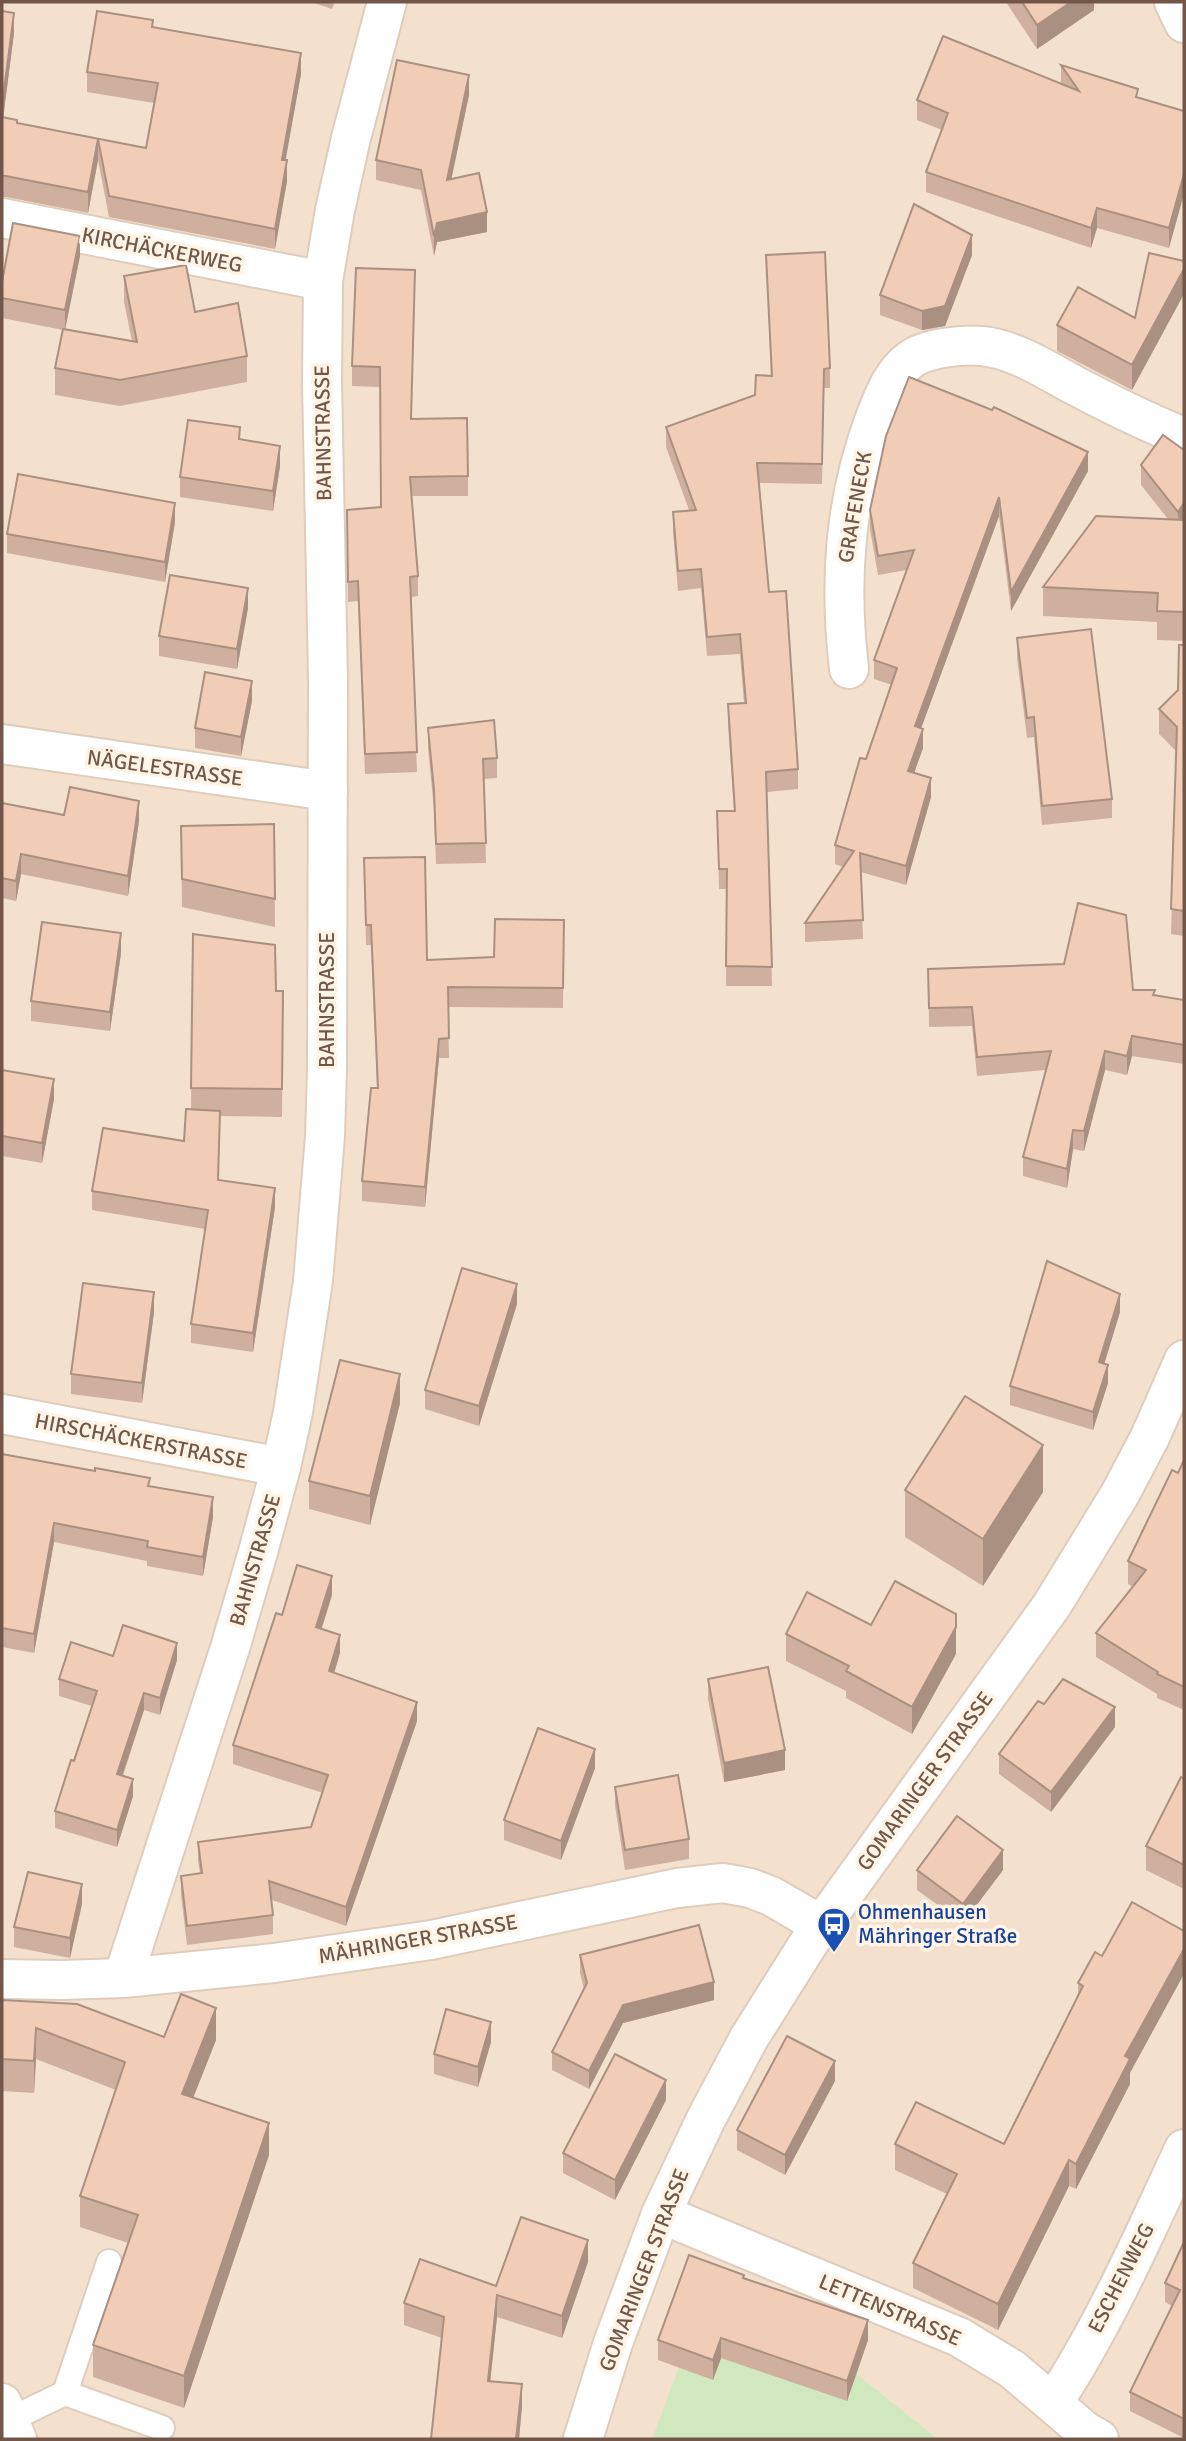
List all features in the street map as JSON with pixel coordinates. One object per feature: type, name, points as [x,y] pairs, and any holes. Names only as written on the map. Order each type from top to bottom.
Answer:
[{"type":"street","name":"BAHNSTRASSE","points":[[122,1978],[230,1648],[281,1467],[295,1399],[313,1281],[325,1136],[328,791],[321,381],[323,281],[351,138],[387,2]]},
{"type":"street","points":[[1174,2],[1184,23]]},
{"type":"street","name":"KIRCHÄCKERWEG","points":[[2,218],[323,281]]},
{"type":"street","name":"GRAFENECK","points":[[849,669],[844,626],[843,575],[852,495],[863,452],[882,401],[892,379],[911,359],[936,350],[964,345],[1001,350],[1024,359],[1138,419],[1184,437]]},
{"type":"street","name":"NÄGELESTRASSE","points":[[2,744],[328,791]]},
{"type":"street","name":"GOMARINGER STRASSE","points":[[583,2439],[613,2343],[661,2214],[748,2038],[821,1925],[1065,1584],[1150,1437],[1184,1360]]},
{"type":"street","name":"HIRSCHÄCKERSTRASSE","points":[[2,1414],[281,1467]]},
{"type":"street","name":"MÄHRINGER STRASSE","points":[[2,1979],[122,1978],[274,1963],[419,1942],[677,1888],[723,1883],[750,1888],[771,1896],[821,1925]]},
{"type":"street","name":"ESCHENWEG","points":[[1053,2403],[1071,2376],[1118,2286],[1184,2149]]},
{"type":"street","name":"LETTENSTRASSE","points":[[661,2214],[959,2337],[1012,2369],[1085,2431],[1099,2439]]},
{"type":"lane","points":[[9,2421],[65,2393],[109,2262]]},
{"type":"lane","points":[[65,2393],[163,2428]]},
{"type":"shaded area","points":[[2,2],[1184,2],[1184,2439],[2,2439]]},
{"type":"green space","points":[[698,2317],[819,2344],[938,2439],[652,2439]]},
{"type":"building","points":[[1022,2],[1071,2],[1037,25]]},
{"type":"building","points":[[2,11],[14,13],[2,106]]},
{"type":"building","points":[[97,11],[153,20],[152,27],[301,53],[282,160],[287,160],[275,229],[109,196],[98,139],[88,192],[2,176],[2,117],[17,120],[17,123],[146,148],[158,83],[87,72]]},
{"type":"building","points":[[943,36],[1079,91],[1061,65],[1138,89],[1136,97],[1184,111],[1184,174],[1169,228],[1097,208],[1091,228],[926,172],[948,113],[917,100]]},
{"type":"building","points":[[397,60],[469,75],[447,180],[479,173],[487,212],[437,223],[434,236],[421,170],[376,160]]},
{"type":"building","points":[[914,204],[972,235],[945,306],[922,311],[880,295]]},
{"type":"building","points":[[13,223],[80,236],[65,310],[2,298],[2,282]]},
{"type":"building","points":[[825,252],[830,368],[824,369],[822,464],[757,463],[769,592],[786,591],[798,769],[766,772],[772,967],[726,966],[727,869],[719,869],[717,811],[735,811],[728,704],[746,703],[740,634],[707,637],[701,569],[678,571],[673,512],[696,510],[666,427],[755,395],[756,375],[772,376],[766,255]]},
{"type":"building","points":[[1149,253],[1184,261],[1184,269],[1132,365],[1057,325],[1078,287],[1135,318]]},
{"type":"building","points":[[186,265],[195,312],[238,303],[247,356],[120,380],[55,368],[63,329],[137,342],[124,276]]},
{"type":"building","points":[[356,268],[415,270],[411,419],[467,418],[468,476],[410,477],[418,576],[410,577],[417,752],[365,754],[358,581],[348,582],[347,510],[381,507],[380,367],[352,366]]},
{"type":"building","points":[[909,377],[992,410],[994,407],[1088,452],[1011,592],[999,497],[915,726],[923,729],[908,771],[931,778],[906,866],[860,853],[863,920],[805,923],[854,851],[835,845],[860,758],[866,759],[897,668],[874,660],[914,550],[878,556],[870,510],[886,436]]},
{"type":"building","points":[[188,420],[240,427],[239,439],[280,446],[273,491],[180,477]]},
{"type":"building","points":[[1163,435],[1184,450],[1184,503],[1178,512],[1141,465]]},
{"type":"building","points":[[18,474],[175,503],[165,562],[7,534]]},
{"type":"building","points":[[1096,516],[1184,520],[1184,612],[1157,611],[1158,593],[1043,587]]},
{"type":"building","points":[[170,575],[248,588],[237,649],[159,636]]},
{"type":"building","points":[[1091,629],[1112,799],[1042,806],[1034,717],[1027,718],[1017,638]]},
{"type":"building","points":[[1179,645],[1184,645],[1184,911],[1171,909],[1177,727],[1159,709],[1178,690]]},
{"type":"building","points":[[205,672],[252,681],[241,737],[195,728]]},
{"type":"building","points":[[494,720],[497,758],[483,759],[486,843],[436,844],[428,728]]},
{"type":"building","points":[[70,787],[139,801],[128,876],[21,854],[16,881],[2,878],[2,803],[64,815]]},
{"type":"building","points":[[274,824],[275,899],[182,879],[181,826]]},
{"type":"building","points":[[425,857],[427,960],[494,957],[495,919],[564,920],[563,988],[448,987],[449,1038],[439,1039],[425,1187],[362,1181],[371,1088],[378,1088],[371,925],[366,925],[364,858]]},
{"type":"building","points":[[1078,903],[1126,915],[1133,990],[1155,990],[1153,995],[1184,1000],[1184,1045],[1132,1036],[1127,1056],[1105,1051],[1084,1131],[1073,1130],[1067,1169],[1023,1157],[1051,1051],[977,1057],[972,1007],[929,1008],[928,969],[1064,964]]},
{"type":"building","points":[[42,922],[121,933],[110,1012],[31,1001]]},
{"type":"building","points":[[193,934],[275,945],[276,991],[283,991],[282,1089],[191,1088]]},
{"type":"building","points":[[2,1070],[54,1079],[42,1143],[2,1136]]},
{"type":"building","points":[[186,1109],[220,1111],[218,1180],[275,1188],[253,1333],[191,1324],[208,1210],[92,1191],[103,1128],[184,1141]]},
{"type":"building","points":[[1047,1261],[1120,1294],[1099,1362],[1108,1365],[1093,1412],[1010,1386]]},
{"type":"building","points":[[462,1268],[517,1284],[479,1406],[425,1390]]},
{"type":"building","points":[[83,1283],[154,1292],[142,1383],[71,1374]]},
{"type":"building","points":[[340,1360],[400,1374],[370,1496],[309,1481]]},
{"type":"building","points":[[965,1396],[1043,1445],[983,1539],[905,1490]]},
{"type":"building","points":[[2,1454],[150,1478],[148,1486],[213,1497],[203,1557],[147,1547],[148,1541],[54,1523],[34,1634],[2,1628]]},
{"type":"building","points":[[1184,1460],[1184,1687],[1157,1674],[1158,1672],[1096,1633],[1146,1570],[1128,1561],[1172,1470],[1178,1473]]},
{"type":"building","points":[[297,1565],[332,1576],[316,1627],[340,1635],[329,1671],[417,1702],[346,1907],[269,1881],[273,1915],[187,1926],[181,1876],[202,1873],[198,1842],[311,1827],[328,1775],[233,1745],[276,1613],[282,1615]]},
{"type":"building","points":[[895,1581],[956,1614],[956,1627],[912,1707],[846,1671],[849,1666],[786,1634],[807,1592],[871,1625]]},
{"type":"building","points":[[123,1625],[177,1643],[160,1698],[144,1693],[117,1774],[133,1779],[117,1830],[55,1811],[97,1691],[59,1679],[71,1642],[113,1656]]},
{"type":"building","points":[[768,1667],[785,1750],[724,1763],[708,1679]]},
{"type":"building","points":[[1063,1679],[1115,1707],[1051,1792],[999,1754],[1038,1701],[1044,1704]]},
{"type":"building","points":[[538,1728],[595,1749],[561,1841],[504,1820]]},
{"type":"building","points":[[678,1775],[689,1839],[625,1850],[615,1787]]},
{"type":"building","points":[[1181,1777],[1184,1779],[1184,1865],[1146,1846]]},
{"type":"building","points":[[957,1816],[1003,1850],[963,1904],[917,1870]]},
{"type":"building","points":[[28,1872],[82,1884],[70,1938],[14,1927]]},
{"type":"building","points":[[1132,1902],[1184,1931],[1184,1949],[1125,2056],[1130,2059],[1076,2164],[1069,2160],[998,2304],[913,2263],[957,2174],[895,2144],[916,2102],[1004,2144],[1083,1986],[1078,1983],[1095,1952],[1102,1956]]},
{"type":"building","points":[[699,1925],[714,1982],[623,2005],[589,2071],[552,2052],[587,1983],[580,1955]]},
{"type":"building","points":[[181,1994],[216,2008],[182,2094],[269,2123],[184,2376],[93,2345],[138,2215],[80,2196],[125,2062],[36,2028],[34,2061],[2,2059],[2,2000],[77,2004],[164,2037]]},
{"type":"building","points":[[446,2009],[491,2022],[478,2067],[434,2054]]},
{"type":"building","points":[[787,2036],[835,2061],[785,2155],[737,2130]]},
{"type":"building","points":[[615,2054],[666,2080],[615,2180],[563,2153]]},
{"type":"building","points":[[521,2217],[588,2240],[562,2316],[497,2295],[488,2381],[522,2384],[516,2439],[431,2439],[444,2317],[404,2303],[420,2259],[496,2286]]},
{"type":"building","points":[[1184,2242],[1184,2419],[1130,2392],[1180,2290],[1165,2283]]},
{"type":"building","points":[[689,2255],[744,2275],[743,2278],[868,2320],[847,2381],[721,2338],[713,2360],[658,2340]]},
{"type":"place","name":"Ohmenhausen Mähringer Straße","points":[[834,1954]]}]
